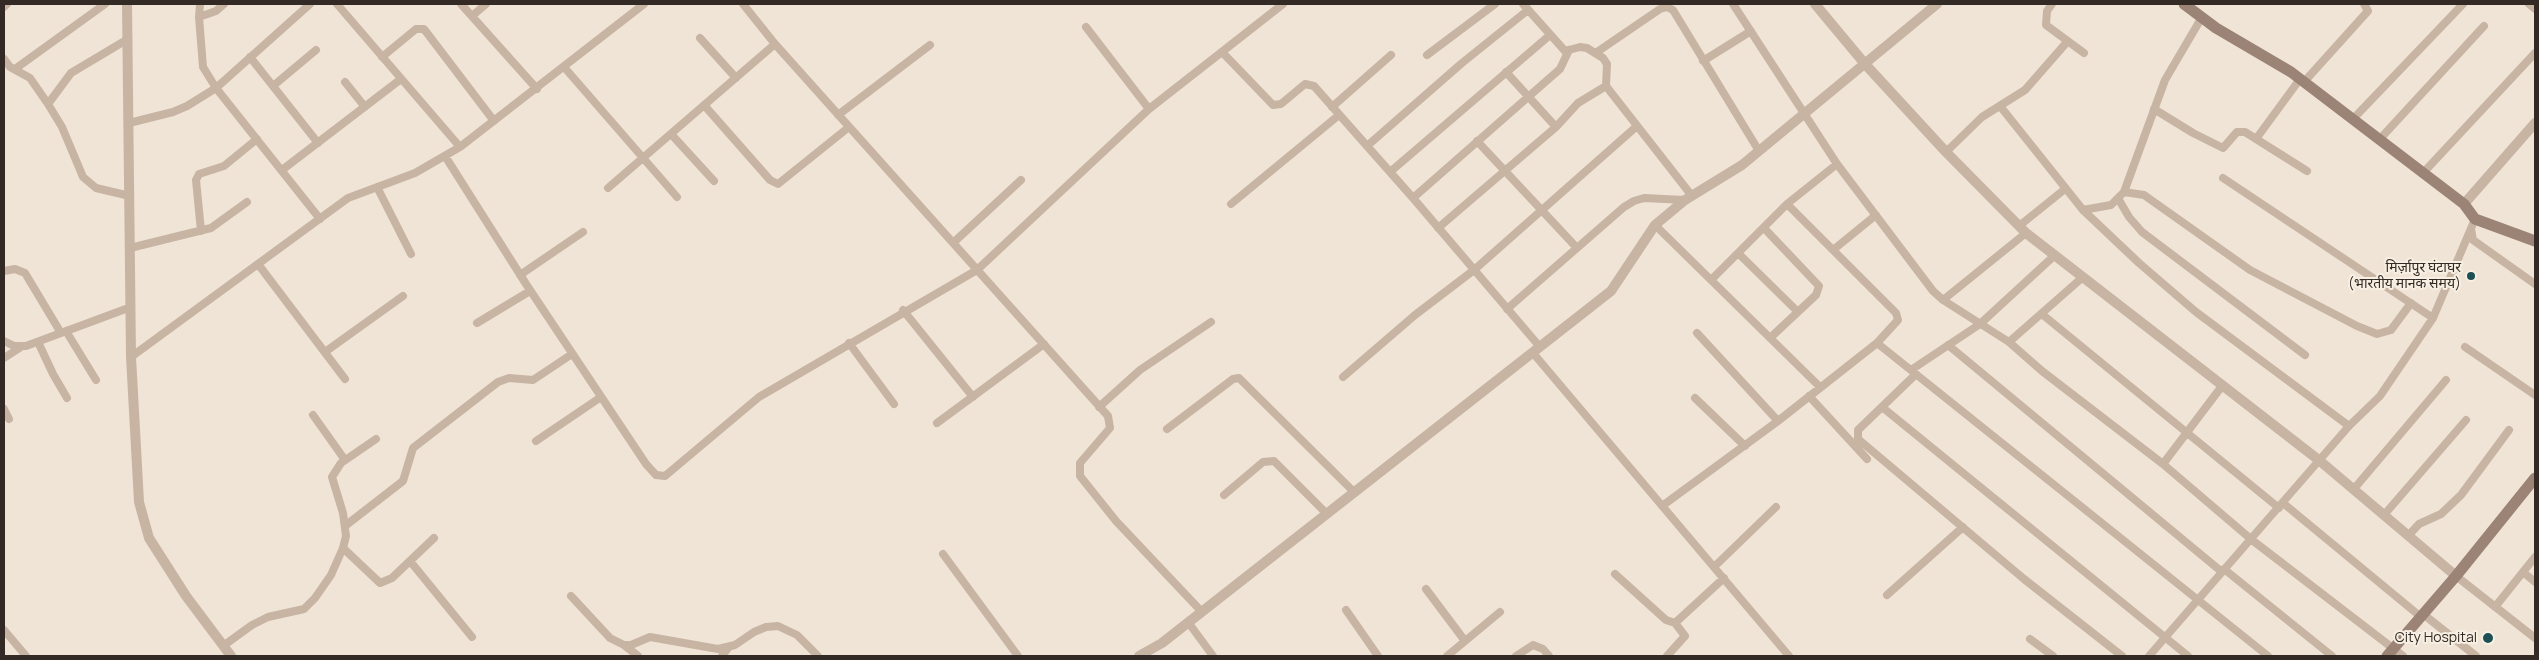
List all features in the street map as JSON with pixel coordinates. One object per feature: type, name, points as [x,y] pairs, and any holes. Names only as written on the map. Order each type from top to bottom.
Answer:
[{"type":"main road","points":[[2184,4],[2302,80],[2464,204],[2473,224],[2535,241]]},
{"type":"main road","points":[[2394,654],[2422,616],[2535,478]]},
{"type":"street","points":[[4,7],[7,4]]},
{"type":"street","points":[[15,70],[105,4]]},
{"type":"street","points":[[127,4],[131,356],[138,502],[149,538],[186,596],[231,656]]},
{"type":"street","points":[[200,4],[199,17],[203,67],[216,88],[320,219]]},
{"type":"street","points":[[199,17],[216,11],[224,4]]},
{"type":"street","points":[[129,123],[173,112],[216,88],[310,4]]},
{"type":"street","points":[[350,4],[339,7],[460,147]]},
{"type":"street","points":[[460,4],[536,89]]},
{"type":"street","points":[[472,16],[486,4]]},
{"type":"street","points":[[131,356],[348,198],[416,173],[460,147],[644,4]]},
{"type":"street","points":[[743,4],[838,115],[1108,416],[1110,428],[1080,463],[1080,476],[1116,521],[1202,612]]},
{"type":"street","points":[[445,156],[530,291],[651,472],[656,475],[665,476],[753,400],[903,310],[977,270],[1149,109],[1283,4]]},
{"type":"street","points":[[1427,55],[1495,4]]},
{"type":"street","points":[[1733,4],[1837,164],[1924,280],[1943,300],[2009,342],[2042,371],[2163,464],[2252,540],[2394,654]]},
{"type":"street","points":[[1816,4],[1865,64],[1946,152],[2023,230],[2320,461],[2456,576],[2535,638]]},
{"type":"street","points":[[1139,656],[1162,643],[1611,292],[1654,225],[1688,198],[1742,166],[1937,4]]},
{"type":"street","points":[[2052,4],[2047,11],[2046,25],[2084,53]]},
{"type":"street","points":[[2256,139],[2302,80],[2368,10],[2364,4]]},
{"type":"street","points":[[2353,119],[2463,4]]},
{"type":"street","points":[[2529,4],[2535,9]]},
{"type":"street","points":[[1367,146],[1525,7],[1565,51],[1580,47],[1597,52],[1607,64],[1606,86],[1688,198]]},
{"type":"street","points":[[1597,52],[1660,9],[1673,7],[1703,61],[1759,151]]},
{"type":"street","points":[[2083,210],[2111,205],[2119,200],[2124,192],[2165,80],[2202,17]]},
{"type":"street","points":[[2379,140],[2484,26]]},
{"type":"street","points":[[1086,27],[1149,109]]},
{"type":"street","points":[[382,57],[416,29],[424,29],[494,121]]},
{"type":"street","points":[[1703,61],[1751,31]]},
{"type":"street","points":[[1390,172],[1550,36]]},
{"type":"street","points":[[700,38],[736,78]]},
{"type":"street","points":[[48,104],[71,73],[128,39]]},
{"type":"street","points":[[1946,152],[1982,117],[2025,90],[2067,42]]},
{"type":"street","points":[[608,188],[776,44]]},
{"type":"street","points":[[838,115],[930,44]]},
{"type":"street","points":[[273,86],[316,50]]},
{"type":"street","points":[[1413,198],[1560,69],[1569,50]]},
{"type":"street","points":[[1222,52],[1273,105],[1281,104],[1305,84],[1310,84],[1332,107],[1507,308],[1536,350],[1662,506],[1789,656]]},
{"type":"street","points":[[2423,173],[2535,52]]},
{"type":"street","points":[[1332,107],[1391,55]]},
{"type":"street","points":[[250,57],[318,143]]},
{"type":"street","points":[[4,59],[15,70],[30,78],[48,104],[62,127],[83,177],[96,188],[130,196]]},
{"type":"street","points":[[564,67],[677,197]]},
{"type":"street","points":[[1506,72],[1556,127]]},
{"type":"street","points":[[282,170],[401,79]]},
{"type":"street","points":[[345,82],[365,106]]},
{"type":"street","points":[[1438,228],[1556,127],[1583,100],[1606,86]]},
{"type":"street","points":[[704,105],[770,180],[778,184],[849,127]]},
{"type":"street","points":[[2000,106],[2083,210],[2196,312],[2349,426]]},
{"type":"street","points":[[2154,109],[2220,147],[2225,147],[2237,132],[2241,130],[2307,171]]},
{"type":"street","points":[[1231,204],[1339,115]]},
{"type":"street","points":[[2464,204],[2535,123]]},
{"type":"street","points":[[1343,377],[1415,315],[1474,270],[1637,126]]},
{"type":"street","points":[[671,134],[714,182]]},
{"type":"street","points":[[201,231],[196,180],[199,174],[224,166],[257,139]]},
{"type":"street","points":[[1477,141],[1577,248]]},
{"type":"street","points":[[1711,280],[1787,204],[1837,164]]},
{"type":"street","points":[[2223,178],[2434,318]]},
{"type":"street","points":[[953,243],[1021,180]]},
{"type":"street","points":[[377,187],[411,254]]},
{"type":"street","points":[[1943,300],[2023,230],[2065,189]]},
{"type":"street","points":[[2124,192],[2144,195],[2250,270],[2357,326],[2377,334],[2391,330],[2411,303]]},
{"type":"street","points":[[1507,308],[1634,201],[1644,198],[1688,198]]},
{"type":"street","points":[[2119,200],[2129,217],[2142,232],[2305,355]]},
{"type":"street","points":[[130,248],[201,231],[218,224],[247,202]]},
{"type":"street","points":[[1662,506],[1778,421],[1877,343],[1896,323],[1898,317],[1787,204]]},
{"type":"street","points":[[1833,250],[1876,215]]},
{"type":"street","points":[[2473,224],[2473,240],[2535,284]]},
{"type":"street","points":[[2149,656],[2252,540],[2349,426],[2380,396],[2434,318],[2473,224]]},
{"type":"street","points":[[1654,225],[1820,388]]},
{"type":"street","points":[[1764,228],[1819,286],[1816,295],[1770,338]]},
{"type":"street","points":[[520,275],[583,232]]},
{"type":"street","points":[[1738,253],[1798,312]]},
{"type":"street","points":[[1853,438],[1858,430],[1914,372],[1948,345],[1980,324],[2055,255]]},
{"type":"street","points":[[258,264],[346,379]]},
{"type":"street","points":[[4,271],[15,269],[24,273],[96,380]]},
{"type":"street","points":[[2009,342],[2083,277]]},
{"type":"street","points":[[477,323],[530,291]]},
{"type":"street","points":[[325,352],[403,296]]},
{"type":"street","points":[[4,358],[21,347],[131,307]]},
{"type":"street","points":[[903,310],[973,397]]},
{"type":"street","points":[[2042,315],[2187,432],[2476,656]]},
{"type":"street","points":[[1099,407],[1140,370],[1211,322]]},
{"type":"street","points":[[1698,333],[1778,421]]},
{"type":"street","points":[[4,341],[21,347]]},
{"type":"street","points":[[38,342],[67,398]]},
{"type":"street","points":[[849,343],[894,404]]},
{"type":"street","points":[[1877,343],[2268,656]]},
{"type":"street","points":[[938,423],[1044,344]]},
{"type":"street","points":[[1948,345],[2223,571],[2332,656]]},
{"type":"street","points":[[2465,347],[2535,395]]},
{"type":"street","points":[[345,526],[403,481],[414,448],[498,382],[509,378],[533,380],[572,354]]},
{"type":"street","points":[[1167,428],[1233,378],[1239,378],[1354,492]]},
{"type":"street","points":[[2354,490],[2446,380]]},
{"type":"street","points":[[2163,464],[2222,386]]},
{"type":"street","points":[[1809,396],[1853,438],[1867,459]]},
{"type":"street","points":[[536,441],[601,397]]},
{"type":"street","points":[[1695,398],[1744,446]]},
{"type":"street","points":[[1882,407],[2188,656]]},
{"type":"street","points":[[4,409],[9,420]]},
{"type":"street","points":[[313,415],[345,460]]},
{"type":"street","points":[[2384,515],[2466,420]]},
{"type":"street","points":[[2408,536],[2419,524],[2441,514],[2461,495],[2509,430]]},
{"type":"street","points":[[1853,438],[1861,442],[1962,527],[2122,656]]},
{"type":"street","points":[[223,646],[260,620],[304,609],[331,575],[343,548],[345,526],[332,477],[335,470],[345,460],[376,439]]},
{"type":"street","points":[[1224,495],[1263,462],[1274,461],[1327,514]]},
{"type":"street","points":[[1714,567],[1776,507]]},
{"type":"street","points":[[1887,595],[1962,527]]},
{"type":"street","points":[[343,548],[380,583],[386,582],[434,538]]},
{"type":"street","points":[[943,554],[1018,656]]},
{"type":"street","points":[[2495,607],[2535,556]]},
{"type":"street","points":[[410,561],[472,637]]},
{"type":"street","points":[[2523,572],[2535,582]]},
{"type":"street","points":[[1615,574],[1666,620],[1675,623],[1685,636],[1667,656]]},
{"type":"street","points":[[1675,623],[1724,578]]},
{"type":"street","points":[[1426,589],[1465,642]]},
{"type":"street","points":[[571,596],[610,638],[624,645],[638,656]]},
{"type":"street","points":[[1346,610],[1378,656]]},
{"type":"street","points":[[1447,656],[1500,612]]},
{"type":"street","points":[[1188,622],[1213,656]]},
{"type":"street","points":[[722,656],[728,648],[754,632],[766,627],[778,626],[797,635],[818,656]]},
{"type":"street","points":[[4,630],[26,656]]},
{"type":"street","points":[[624,645],[631,645],[650,637],[718,649],[728,648]]},
{"type":"street","points":[[2030,639],[2052,656]]},
{"type":"street","points":[[1516,656],[1532,645],[1543,649],[1549,656]]},
{"type":"place","name":"मिर्ज़ापुर घंटाघर (भारतीय मानक समय)","points":[[2471,276]]},
{"type":"place","name":"City Hospital","points":[[2488,638]]}]
